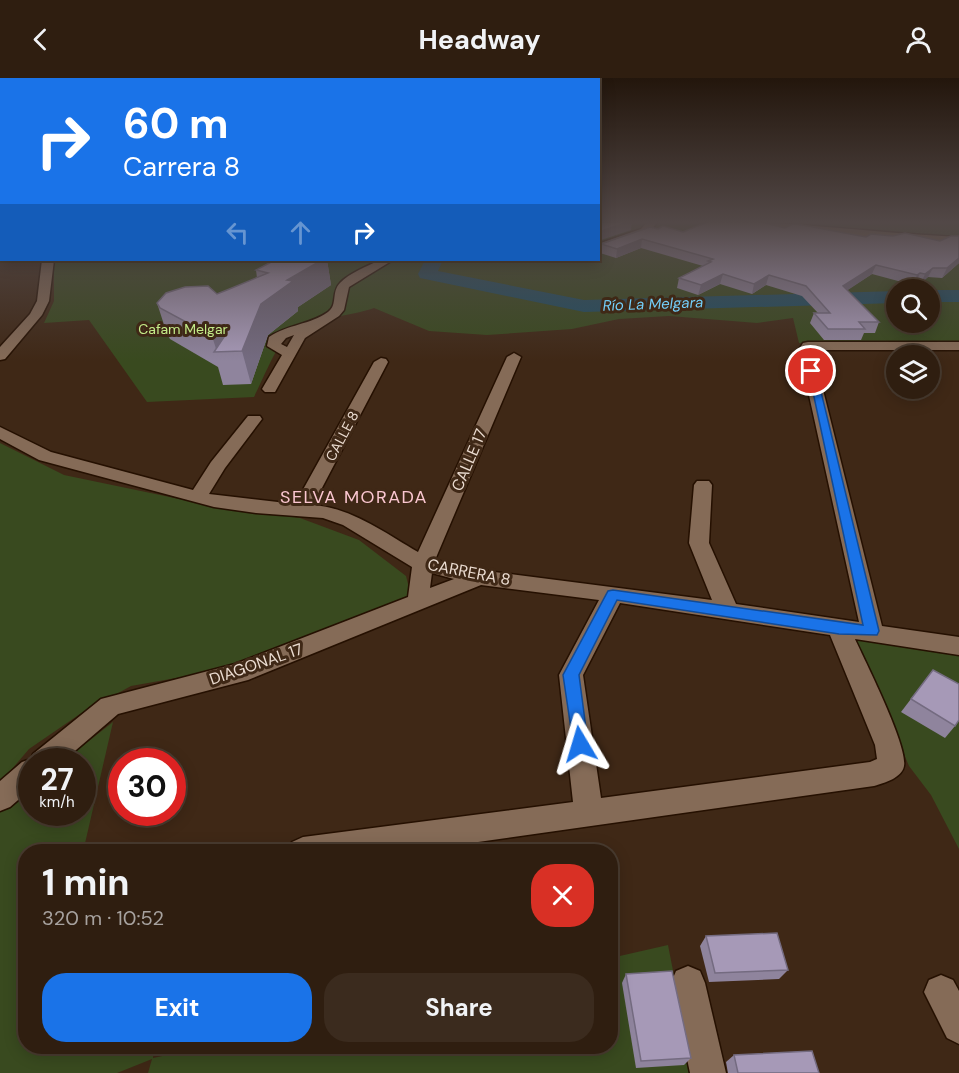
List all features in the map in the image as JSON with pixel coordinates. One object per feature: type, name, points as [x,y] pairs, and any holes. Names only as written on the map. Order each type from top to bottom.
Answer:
[{"type":"street","points":[[0,356],[36,315],[43,302],[47,267]]},
{"type":"street","points":[[270,388],[288,353],[300,336],[335,313],[340,307],[340,295],[344,285],[374,267]]},
{"type":"street","points":[[288,353],[277,350],[273,346],[274,340],[281,335],[320,322]]},
{"type":"street","points":[[872,631],[806,350],[808,346],[959,346]]},
{"type":"street","name":"CALLE 17","points":[[418,601],[423,564],[514,357]]},
{"type":"street","name":"CALLE 8","points":[[302,509],[381,362]]},
{"type":"street","points":[[198,496],[217,466],[254,419]]},
{"type":"street","name":"CARRERA 8","points":[[0,432],[45,456],[198,496],[256,507],[326,512],[350,521],[423,564],[479,577],[872,631],[959,646]]},
{"type":"street","points":[[703,485],[699,543],[728,611]]},
{"type":"street","name":"DIAGONAL 17","points":[[59,748],[110,705],[239,673],[479,577]]},
{"type":"street","points":[[589,813],[571,675],[613,595]]},
{"type":"street","points":[[362,844],[874,774],[891,765],[888,745],[839,628]]},
{"type":"street","points":[[0,798],[18,783]]},
{"type":"street","points":[[687,982],[708,1073]]},
{"type":"street","points":[[941,992],[959,1026]]},
{"type":"green space","name":"Cafam Melgar","points":[[54,267],[959,267],[959,342],[799,343],[793,318],[757,323],[669,316],[619,319],[572,329],[487,335],[429,331],[374,308],[315,322],[287,335],[254,397],[147,402],[89,320],[44,323],[54,301]]},
{"type":"green space","points":[[0,443],[64,475],[189,501],[300,518],[359,540],[406,576],[411,596],[273,654],[210,672],[131,686],[80,714],[30,748],[18,748],[18,762],[0,783]]},
{"type":"green space","points":[[853,635],[959,651],[959,849],[931,795],[909,766]]},
{"type":"green space","points":[[113,722],[96,796],[96,748],[80,748]]},
{"type":"green space","points":[[18,795],[18,826],[89,826],[85,844],[18,844],[18,1054],[153,1054],[153,1058],[172,1054],[618,1054],[618,956],[668,945],[693,1073],[148,1073],[152,1059],[117,1073],[0,1073],[0,810]]},
{"type":"building","points":[[261,267],[309,267],[287,280],[293,281],[261,304],[242,351],[214,352],[226,334],[212,336],[160,308],[157,303],[166,293],[185,287],[208,286],[217,294],[268,273],[256,270]]},
{"type":"building","points":[[700,267],[872,267],[843,286],[879,322],[859,322],[865,329],[828,329],[814,313],[830,313],[806,286],[769,275],[754,284],[723,274],[701,285],[679,278]]},
{"type":"building","points":[[886,267],[948,267],[933,268],[925,274],[917,275]]},
{"type":"building","points":[[933,670],[959,684],[959,720],[955,726],[911,699]]},
{"type":"building","points":[[777,933],[788,970],[715,973],[706,936]]},
{"type":"building","points":[[672,971],[691,1058],[641,1061],[626,974]]},
{"type":"building","points":[[812,1051],[819,1073],[738,1073],[734,1055]]},
{"type":"waterway","name":"Río La Melgara","points":[[430,267],[427,274],[584,306],[886,297]]},
{"type":"waterway","name":"Río La Melgara","points":[[940,296],[959,296]]},
{"type":"district","name":"SELVA MORADA","points":[[354,497]]},
{"type":"route","points":[[580,744],[571,675],[613,595],[872,631],[811,371]]}]
